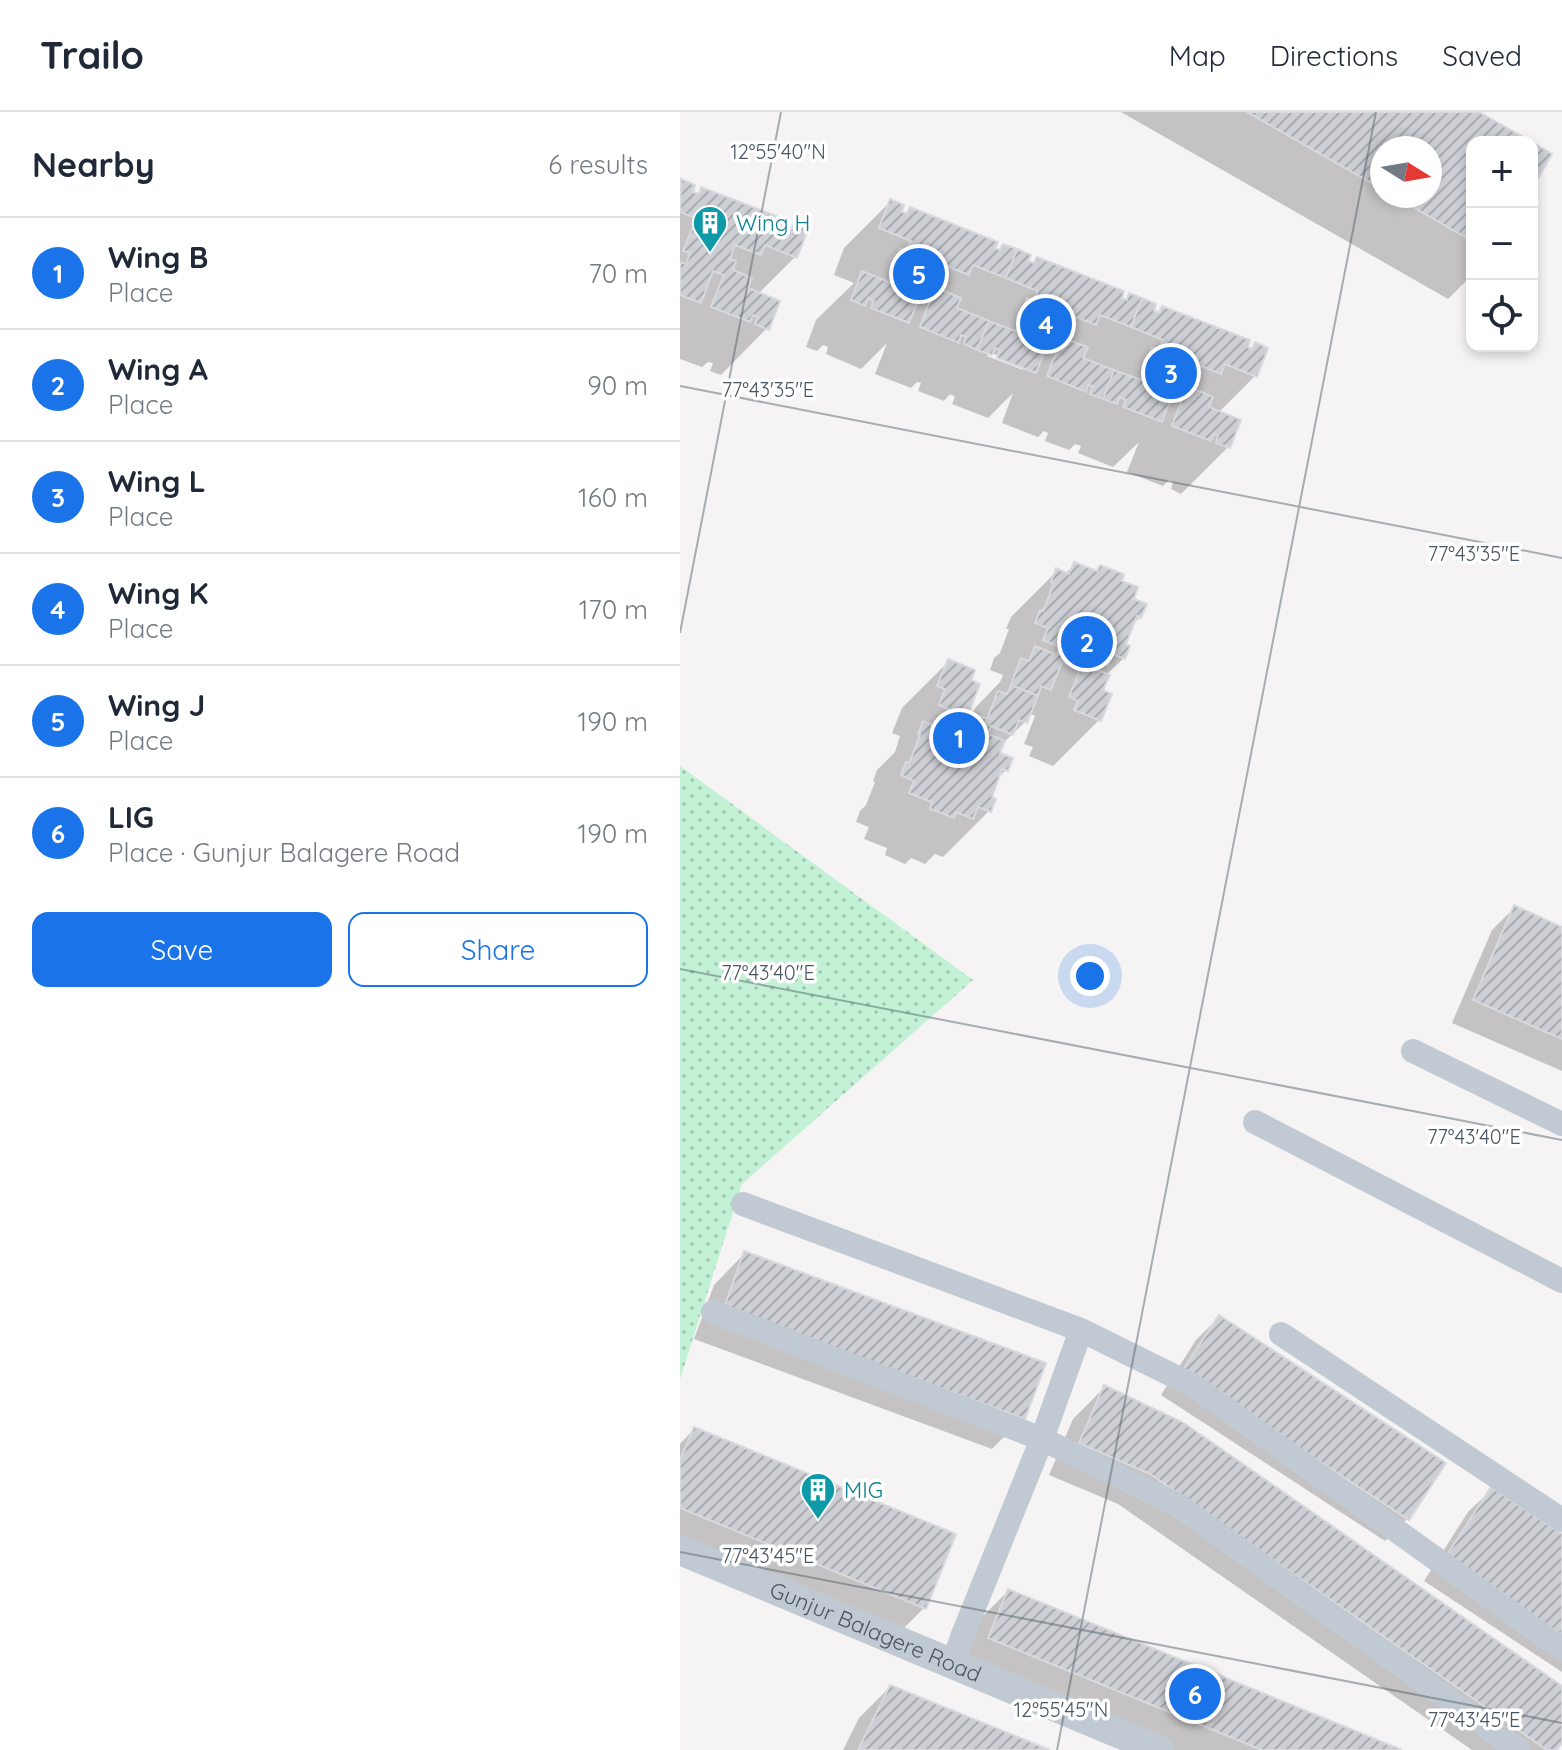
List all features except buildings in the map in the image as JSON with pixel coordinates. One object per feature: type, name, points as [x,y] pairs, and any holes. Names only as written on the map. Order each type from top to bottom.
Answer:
[{"type":"street","points":[[1413,1051],[1562,1124]]},
{"type":"street","points":[[1255,1122],[1562,1281]]},
{"type":"street","points":[[743,1204],[1081,1330],[1194,1386],[1562,1649]]},
{"type":"street","points":[[713,1312],[1042,1439],[1176,1504],[1519,1750]]},
{"type":"street","points":[[953,1664],[1042,1439],[1081,1330]]},
{"type":"street","points":[[1281,1334],[1562,1520]]},
{"type":"street","name":"Gunjur Balagere Road","points":[[680,1550],[1159,1750]]},
{"type":"green space","points":[[680,766],[973,980],[742,1184],[680,1379]]},
{"type":"place","name":"Wing H","points":[[710,254]]},
{"type":"place","name":"Wing J","points":[[919,274]]},
{"type":"place","name":"Wing K","points":[[1046,324]]},
{"type":"place","name":"Wing L","points":[[1171,373]]},
{"type":"place","name":"Wing A","points":[[1087,642]]},
{"type":"place","name":"Wing B","points":[[959,738]]},
{"type":"place","name":"MIG","points":[[818,1521]]},
{"type":"place","name":"LIG","points":[[1195,1694]]}]
